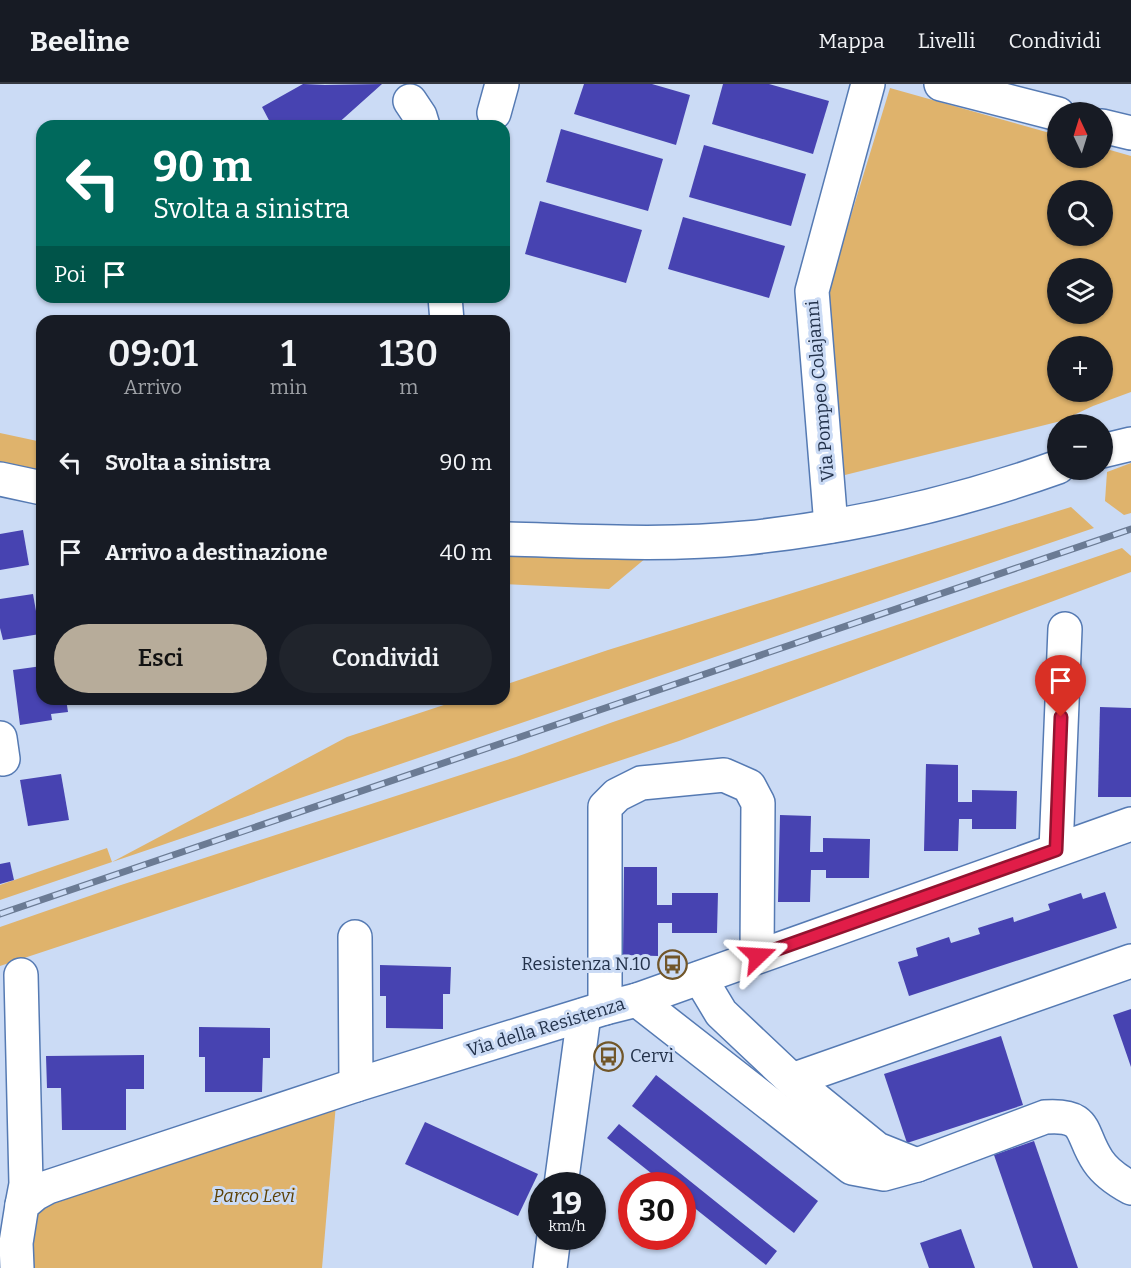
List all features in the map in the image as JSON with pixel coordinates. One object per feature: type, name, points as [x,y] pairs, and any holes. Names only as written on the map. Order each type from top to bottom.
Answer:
[{"type":"street","name":"Via Pompeo Colajanni","points":[[831,526],[812,291],[868,84]]},
{"type":"street","points":[[941,84],[1047,111]]},
{"type":"street","points":[[1113,129],[1131,134]]},
{"type":"street","points":[[1113,448],[1131,444]]},
{"type":"street","points":[[510,533],[654,542],[745,538],[831,526],[963,498],[1047,471]]},
{"type":"street","points":[[0,479],[36,488]]},
{"type":"street","points":[[1056,850],[1065,629]]},
{"type":"street","points":[[563,1172],[594,1012],[605,807],[617,795],[641,783],[724,775],[749,786],[758,803],[758,956]]},
{"type":"street","name":"Via della Resistenza","points":[[22,1205],[35,1194],[48,1188],[356,1084],[637,1000],[1131,824]]},
{"type":"street","points":[[354,937],[356,1084]]},
{"type":"street","points":[[792,1080],[1131,961]]},
{"type":"street","points":[[17,1268],[18,1219],[26,1184],[21,975]]},
{"type":"street","points":[[700,978],[721,1012],[792,1080],[877,1149],[917,1165]]},
{"type":"street","points":[[637,1000],[852,1168],[884,1174],[917,1165],[1046,1117],[1064,1116],[1080,1124],[1098,1161],[1116,1180],[1131,1188]]},
{"type":"street","points":[[550,1268],[552,1250]]},
{"type":"green space","points":[[890,88],[1047,132],[1047,168],[1113,168],[1113,151],[1131,156],[1131,392],[1113,399],[1113,336],[1047,336],[1047,402],[1104,402],[1076,414],[1047,414],[1047,424],[837,477],[827,294]]},
{"type":"green space","points":[[0,433],[36,441],[36,475],[0,466]]},
{"type":"green space","points":[[1131,463],[1131,513],[1124,515],[1105,501],[1106,480],[1113,480],[1113,470]]},
{"type":"green space","points":[[1071,507],[1094,528],[227,823],[0,900],[0,885],[107,848],[112,862],[347,737],[444,705],[510,705],[510,683],[608,650]]},
{"type":"green space","points":[[510,547],[653,552],[609,589],[510,584]]},
{"type":"green space","points":[[1122,548],[1131,556],[1131,572],[679,741],[0,966],[0,927],[121,885],[516,757]]},
{"type":"green space","name":"Parco Levi","points":[[337,1092],[322,1268],[17,1268],[22,1205]]},
{"type":"building","points":[[303,84],[382,84],[342,120],[269,120],[262,107]]},
{"type":"building","points":[[584,84],[652,84],[690,95],[676,145],[574,114]]},
{"type":"building","points":[[723,84],[769,84],[829,101],[813,154],[712,124]]},
{"type":"building","points":[[561,129],[663,159],[648,211],[546,182]]},
{"type":"building","points":[[704,145],[806,174],[791,226],[689,197]]},
{"type":"building","points":[[540,201],[642,230],[626,283],[525,254]]},
{"type":"building","points":[[683,217],[785,246],[769,298],[668,269]]},
{"type":"building","points":[[23,530],[29,565],[0,570],[0,534]]},
{"type":"building","points":[[33,594],[36,635],[3,640],[0,628],[0,599]]},
{"type":"building","points":[[36,667],[36,705],[67,705],[68,712],[51,714],[52,720],[20,725],[13,670]]},
{"type":"building","points":[[1100,707],[1131,708],[1131,797],[1098,797]]},
{"type":"building","points":[[926,764],[958,765],[958,802],[972,802],[972,790],[1017,791],[1016,829],[972,829],[972,819],[959,819],[958,851],[924,851]]},
{"type":"building","points":[[61,774],[69,820],[28,826],[20,780]]},
{"type":"building","points":[[780,815],[811,816],[810,852],[823,852],[823,838],[870,839],[869,878],[826,878],[826,870],[811,870],[810,902],[778,902]]},
{"type":"building","points":[[10,862],[14,880],[0,884],[0,864]]},
{"type":"building","points":[[624,867],[657,867],[657,905],[672,905],[672,893],[718,893],[717,933],[672,933],[672,923],[658,923],[658,956],[623,955]]},
{"type":"building","points":[[1105,892],[1117,928],[909,996],[898,962],[918,956],[916,948],[949,937],[951,943],[980,934],[978,928],[1013,917],[1014,922],[1050,910],[1048,904],[1081,893],[1083,899]]},
{"type":"building","points":[[380,965],[451,967],[450,994],[443,994],[443,1029],[386,1028],[386,996],[380,996]]},
{"type":"building","points":[[1131,1009],[1131,1067],[1113,1015]]},
{"type":"building","points":[[199,1027],[270,1028],[270,1058],[263,1058],[262,1092],[205,1092],[205,1057],[199,1057]]},
{"type":"building","points":[[1001,1036],[1023,1105],[907,1143],[884,1074]]},
{"type":"building","points":[[144,1055],[144,1089],[126,1089],[126,1130],[62,1130],[61,1088],[47,1088],[46,1056]]},
{"type":"building","points":[[656,1075],[818,1201],[794,1233],[632,1106]]},
{"type":"building","points":[[425,1122],[534,1172],[528,1172],[528,1195],[518,1216],[405,1164]]},
{"type":"building","points":[[619,1124],[679,1172],[650,1172],[607,1138]]},
{"type":"building","points":[[1034,1141],[1078,1268],[1033,1268],[994,1155]]},
{"type":"building","points":[[696,1186],[777,1251],[766,1265],[696,1209]]},
{"type":"building","points":[[961,1229],[975,1268],[929,1268],[920,1243]]},
{"type":"railway","points":[[0,914],[1131,529]]},
{"type":"place","name":"Resistenza N.10","points":[[672,964]]},
{"type":"place","name":"Cervi","points":[[609,1056]]},
{"type":"route","points":[[758,956],[1056,850],[1061,717]]}]
